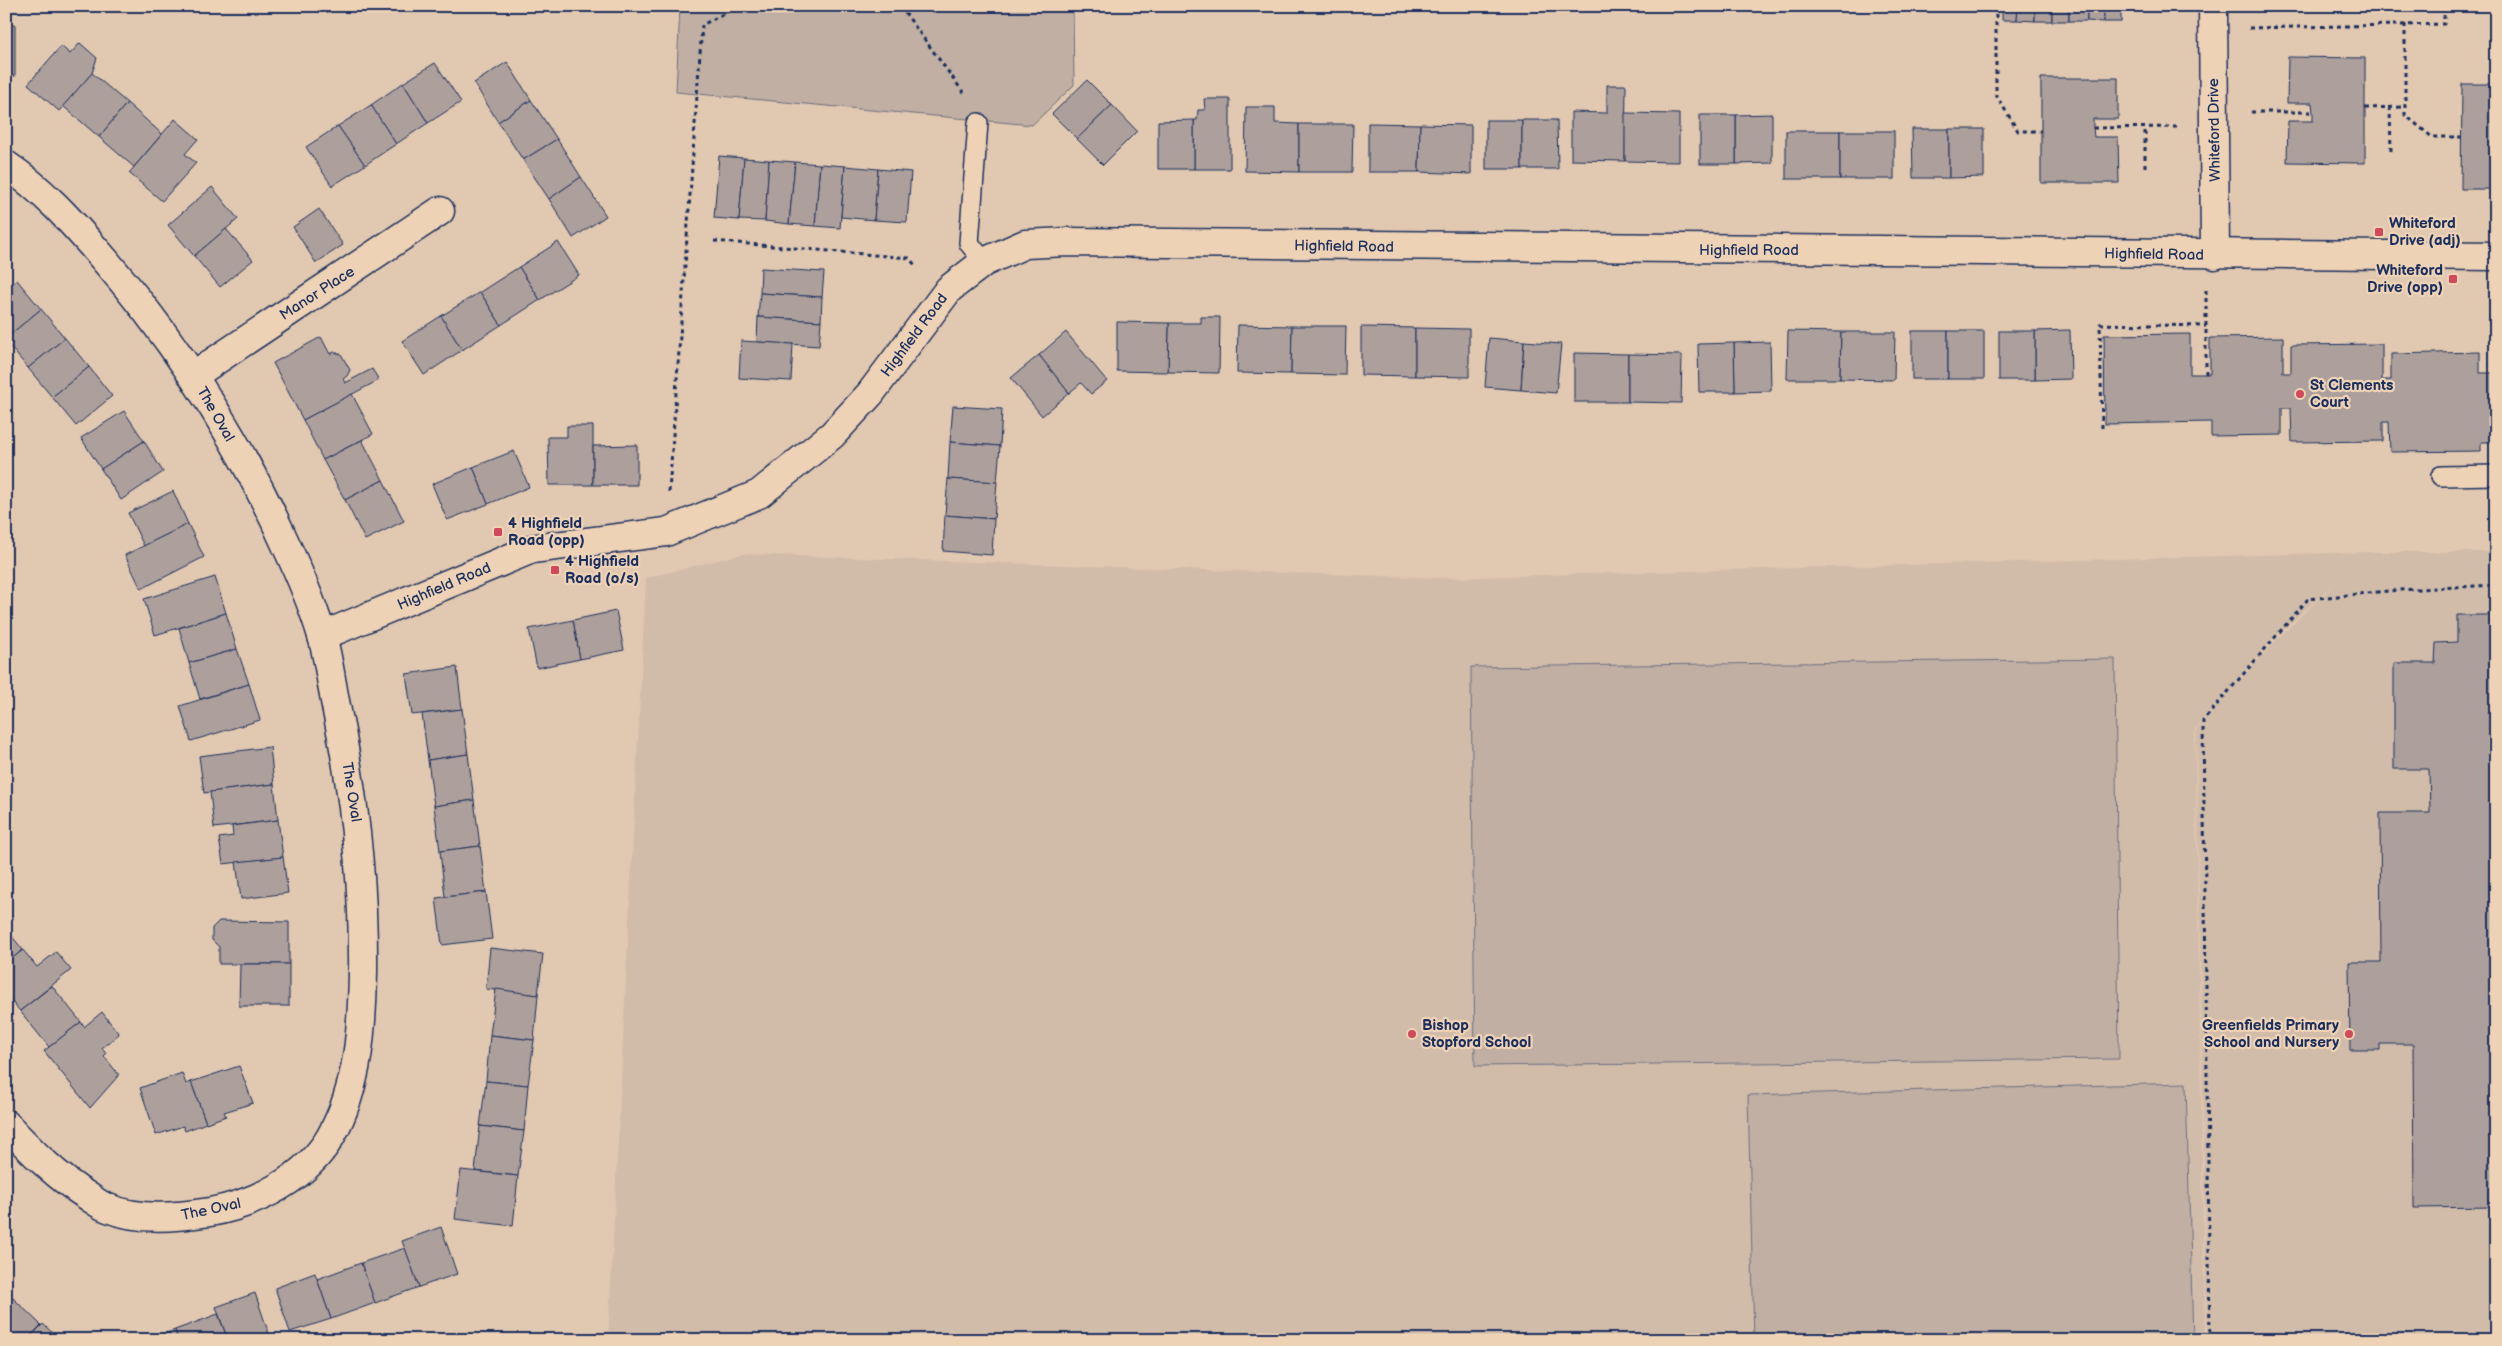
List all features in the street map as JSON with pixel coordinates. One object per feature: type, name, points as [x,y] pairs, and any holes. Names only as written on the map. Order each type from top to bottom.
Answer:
[{"type":"street","name":"Whiteford Drive","points":[[2213,6],[2215,255]]},
{"type":"street","name":"The Oval","points":[[6,165],[21,174],[64,214],[126,284],[194,375],[263,496],[288,549],[322,636],[355,804],[364,930],[359,1045],[350,1096],[329,1139],[303,1169],[264,1195],[227,1209],[178,1217],[139,1215],[107,1208],[63,1181],[6,1124]]},
{"type":"street","name":"Manor Place","points":[[194,375],[440,211]]},
{"type":"street","name":"Highfield Road","points":[[322,636],[532,549],[666,532],[759,494],[832,435],[870,394],[949,289],[984,262],[1025,244],[1067,242],[2215,255],[2496,256]]},
{"type":"lane","points":[[978,124],[969,243],[984,262]]},
{"type":"lane","points":[[2441,476],[2496,475]]},
{"type":"path","points":[[668,498],[702,25],[739,6]]},
{"type":"path","points":[[900,6],[937,54],[973,106],[978,124]]},
{"type":"path","points":[[1996,6],[1996,95],[2018,131],[2041,131]]},
{"type":"path","points":[[2248,28],[2444,24],[2444,6]]},
{"type":"path","points":[[2405,24],[2405,116],[2432,137],[2462,137]]},
{"type":"path","points":[[2390,107],[2391,152]]},
{"type":"path","points":[[2365,108],[2405,107]]},
{"type":"path","points":[[2248,112],[2313,112]]},
{"type":"path","points":[[2093,128],[2181,127]]},
{"type":"path","points":[[2145,128],[2145,167]]},
{"type":"path","points":[[714,242],[909,258],[916,266]]},
{"type":"path","points":[[2206,284],[2206,374]]},
{"type":"path","points":[[2102,428],[2100,324],[2206,326]]},
{"type":"path","points":[[2210,1340],[2203,721],[2308,599],[2398,590],[2496,585]]},
{"type":"shaded area","points":[[680,6],[1073,6],[1074,85],[1032,125],[676,92]]},
{"type":"shaded area","name":"Bishop Stopford School","points":[[2368,552],[2496,552],[2496,1340],[2207,1340],[2196,729],[2276,640],[2337,581],[2274,638],[2195,729],[2205,1340],[608,1340],[646,578],[742,554],[1442,578]]},
{"type":"shaded area","points":[[2115,659],[2119,1059],[1475,1066],[1471,667]]},
{"type":"shaded area","points":[[2186,1083],[2193,1340],[1754,1340],[1748,1095]]},
{"type":"building","points":[[2002,6],[2018,6],[2017,20],[2002,20]]},
{"type":"building","points":[[2018,6],[2035,6],[2035,21],[2017,20]]},
{"type":"building","points":[[2035,6],[2052,6],[2052,21],[2035,21]]},
{"type":"building","points":[[2052,6],[2069,6],[2069,21],[2052,21]]},
{"type":"building","points":[[2069,6],[2087,6],[2087,21],[2069,21]]},
{"type":"building","points":[[2087,6],[2104,6],[2104,22],[2087,21]]},
{"type":"building","points":[[2104,6],[2121,6],[2121,22],[2104,22]]},
{"type":"building","points":[[2290,6],[2428,6],[2428,7],[2290,8]]},
{"type":"building","points":[[6,25],[15,25],[15,76],[6,76]]},
{"type":"building","points":[[80,43],[97,58],[92,73],[59,111],[28,84],[61,46],[70,54]]},
{"type":"building","points":[[2288,57],[2365,58],[2365,163],[2287,162],[2288,121],[2313,121],[2312,103],[2287,103]]},
{"type":"building","points":[[507,62],[531,100],[498,122],[474,83]]},
{"type":"building","points":[[435,63],[461,102],[428,123],[403,83]]},
{"type":"building","points":[[92,73],[127,103],[99,137],[63,106]]},
{"type":"building","points":[[2041,78],[2118,78],[2118,119],[2093,119],[2093,128],[2094,137],[2118,137],[2119,183],[2041,183]]},
{"type":"building","points":[[1087,80],[1112,105],[1077,139],[1052,114]]},
{"type":"building","points":[[403,83],[428,123],[396,144],[371,105]]},
{"type":"building","points":[[2462,84],[2496,84],[2496,189],[2461,189]]},
{"type":"building","points":[[1607,85],[1626,85],[1625,161],[1571,160],[1571,112],[1607,113]]},
{"type":"building","points":[[1204,99],[1230,99],[1230,169],[1194,169],[1194,120],[1197,120],[1198,110],[1205,110]]},
{"type":"building","points":[[531,100],[557,139],[523,160],[498,122]]},
{"type":"building","points":[[127,103],[162,134],[134,167],[99,137]]},
{"type":"building","points":[[371,105],[396,144],[365,165],[338,126]]},
{"type":"building","points":[[1112,105],[1137,131],[1103,165],[1077,139]]},
{"type":"building","points":[[1246,107],[1275,107],[1275,123],[1299,124],[1299,172],[1245,171]]},
{"type":"building","points":[[1625,113],[1679,114],[1679,162],[1625,161]]},
{"type":"building","points":[[1772,114],[1772,163],[1736,164],[1736,115]]},
{"type":"building","points":[[1700,115],[1736,115],[1736,164],[1700,164]]},
{"type":"building","points":[[175,119],[198,139],[185,154],[196,163],[162,201],[129,173]]},
{"type":"building","points":[[1194,120],[1194,169],[1158,169],[1158,121]]},
{"type":"building","points":[[1486,120],[1522,120],[1522,169],[1486,169]]},
{"type":"building","points":[[1522,120],[1557,120],[1558,169],[1522,169]]},
{"type":"building","points":[[1368,123],[1420,124],[1419,172],[1368,172]]},
{"type":"building","points":[[1299,124],[1353,124],[1352,172],[1299,172]]},
{"type":"building","points":[[1420,124],[1471,125],[1471,174],[1419,172]]},
{"type":"building","points":[[338,126],[365,165],[332,186],[306,147]]},
{"type":"building","points":[[1912,129],[1949,129],[1949,178],[1913,178]]},
{"type":"building","points":[[1949,129],[1984,129],[1984,177],[1949,178]]},
{"type":"building","points":[[1786,131],[1840,131],[1840,179],[1786,179]]},
{"type":"building","points":[[1840,131],[1894,131],[1894,179],[1840,179]]},
{"type":"building","points":[[557,139],[581,177],[549,199],[523,160]]},
{"type":"building","points":[[719,156],[744,158],[739,220],[714,218]]},
{"type":"building","points":[[744,158],[769,160],[765,221],[739,220]]},
{"type":"building","points":[[769,160],[795,162],[789,224],[765,221]]},
{"type":"building","points":[[795,162],[820,164],[815,226],[789,224]]},
{"type":"building","points":[[820,164],[845,166],[840,228],[815,226]]},
{"type":"building","points":[[845,166],[878,169],[874,220],[841,217]]},
{"type":"building","points":[[878,169],[911,172],[907,222],[874,220]]},
{"type":"building","points":[[581,177],[606,216],[573,238],[549,199]]},
{"type":"building","points":[[212,187],[238,219],[194,256],[168,225]]},
{"type":"building","points":[[319,209],[343,245],[316,263],[293,227]]},
{"type":"building","points":[[226,229],[253,260],[220,287],[194,256]]},
{"type":"building","points":[[558,242],[579,275],[540,300],[519,267]]},
{"type":"building","points":[[519,267],[540,300],[501,325],[480,292]]},
{"type":"building","points":[[761,268],[824,272],[822,297],[760,293]]},
{"type":"building","points":[[17,280],[41,309],[6,338],[6,289]]},
{"type":"building","points":[[480,292],[501,325],[462,350],[441,316]]},
{"type":"building","points":[[760,293],[822,297],[821,321],[758,317]]},
{"type":"building","points":[[41,309],[65,338],[28,368],[6,342],[6,338]]},
{"type":"building","points":[[441,316],[462,350],[424,375],[402,341]]},
{"type":"building","points":[[758,317],[821,321],[819,346],[757,342]]},
{"type":"building","points":[[1201,317],[1220,317],[1219,373],[1168,372],[1169,323],[1201,323]]},
{"type":"building","points":[[1117,322],[1169,323],[1168,372],[1117,371]]},
{"type":"building","points":[[1238,325],[1292,326],[1291,374],[1237,373]]},
{"type":"building","points":[[1292,326],[1346,326],[1345,375],[1291,374]]},
{"type":"building","points":[[1361,327],[1415,328],[1415,376],[1361,375]]},
{"type":"building","points":[[1415,328],[1469,329],[1469,377],[1415,376]]},
{"type":"building","points":[[2070,330],[2071,379],[2035,380],[2035,331]]},
{"type":"building","points":[[1788,331],[1841,332],[1840,379],[1787,379]]},
{"type":"building","points":[[1912,331],[1948,331],[1948,379],[1912,379]]},
{"type":"building","points":[[1948,331],[1984,331],[1984,379],[1948,379]]},
{"type":"building","points":[[1999,331],[2035,331],[2035,380],[1999,380]]},
{"type":"building","points":[[1066,332],[1107,381],[1091,394],[1081,383],[1069,393],[1039,355]]},
{"type":"building","points":[[1841,332],[1895,332],[1894,380],[1840,379]]},
{"type":"building","name":"St Clements Court","points":[[2190,334],[2190,374],[2210,374],[2210,338],[2283,337],[2283,373],[2291,373],[2291,345],[2382,344],[2382,380],[2391,380],[2391,354],[2480,352],[2480,373],[2496,373],[2496,442],[2481,442],[2481,451],[2390,452],[2389,422],[2383,422],[2383,441],[2292,442],[2291,408],[2282,408],[2282,435],[2211,436],[2211,422],[2105,424],[2104,335]]},
{"type":"building","points":[[321,337],[330,354],[334,352],[341,354],[350,370],[343,379],[345,383],[372,369],[379,380],[303,420],[273,363]]},
{"type":"building","points":[[65,338],[89,367],[52,397],[28,368]]},
{"type":"building","points":[[1489,338],[1524,341],[1521,390],[1485,387]]},
{"type":"building","points":[[741,341],[793,344],[791,381],[739,378]]},
{"type":"building","points":[[1524,341],[1561,344],[1556,393],[1521,390]]},
{"type":"building","points":[[1770,342],[1771,391],[1735,392],[1734,343]]},
{"type":"building","points":[[1734,343],[1735,392],[1699,392],[1698,344]]},
{"type":"building","points":[[1574,353],[1628,354],[1628,402],[1574,402]]},
{"type":"building","points":[[1628,354],[1682,355],[1681,403],[1628,402]]},
{"type":"building","points":[[1039,355],[1069,393],[1042,416],[1011,378]]},
{"type":"building","points":[[89,367],[112,396],[76,426],[52,397]]},
{"type":"building","points":[[352,394],[373,434],[323,460],[303,420]]},
{"type":"building","points":[[953,406],[1002,409],[1000,446],[950,442]]},
{"type":"building","points":[[124,411],[144,441],[101,469],[81,438]]},
{"type":"building","points":[[567,426],[593,426],[593,485],[549,485],[548,437],[567,437]]},
{"type":"building","points":[[362,440],[383,480],[345,500],[323,460]]},
{"type":"building","points":[[144,441],[163,472],[121,500],[101,469]]},
{"type":"building","points":[[950,442],[1000,446],[997,482],[948,479]]},
{"type":"building","points":[[637,445],[637,485],[593,485],[593,446]]},
{"type":"building","points":[[514,451],[529,487],[488,504],[473,467]]},
{"type":"building","points":[[473,467],[488,504],[447,520],[432,484]]},
{"type":"building","points":[[948,479],[997,482],[994,519],[945,515]]},
{"type":"building","points":[[383,480],[404,521],[365,540],[345,500]]},
{"type":"building","points":[[173,491],[188,524],[144,546],[128,513]]},
{"type":"building","points":[[945,515],[994,519],[992,555],[943,551]]},
{"type":"building","points":[[188,524],[204,557],[141,589],[125,555]]},
{"type":"building","points":[[215,577],[226,613],[155,635],[144,599]]},
{"type":"building","points":[[616,611],[624,650],[580,659],[573,620]]},
{"type":"building","points":[[226,613],[237,649],[189,663],[179,628]]},
{"type":"building","points":[[2457,615],[2496,615],[2496,1207],[2414,1208],[2413,1044],[2380,1044],[2380,1050],[2350,1050],[2349,962],[2381,962],[2380,813],[2430,813],[2429,769],[2394,769],[2394,663],[2435,663],[2436,643],[2457,642]]},
{"type":"building","points":[[573,620],[580,659],[537,668],[529,629]]},
{"type":"building","points":[[237,649],[249,684],[200,699],[189,663]]},
{"type":"building","points":[[457,667],[462,709],[412,715],[406,674]]},
{"type":"building","points":[[249,684],[260,720],[191,741],[180,706]]},
{"type":"building","points":[[462,709],[468,754],[428,760],[422,714]]},
{"type":"building","points":[[270,747],[274,784],[204,793],[199,756]]},
{"type":"building","points":[[468,754],[474,800],[434,806],[428,760]]},
{"type":"building","points":[[274,784],[278,820],[214,828],[210,792]]},
{"type":"building","points":[[474,800],[480,846],[440,851],[434,806]]},
{"type":"building","points":[[278,820],[283,857],[223,864],[219,838],[233,836],[232,826]]},
{"type":"building","points":[[480,846],[486,892],[445,897],[440,851]]},
{"type":"building","points":[[283,857],[288,893],[241,899],[236,862]]},
{"type":"building","points":[[486,892],[492,939],[442,945],[436,898]]},
{"type":"building","points":[[219,921],[289,922],[289,964],[219,964],[219,947],[212,940],[212,928]]},
{"type":"building","points":[[6,929],[23,950],[6,963]]},
{"type":"building","points":[[490,948],[543,954],[538,995],[486,989]]},
{"type":"building","points":[[23,950],[37,967],[56,952],[71,970],[20,1011],[6,995],[6,963]]},
{"type":"building","points":[[240,964],[289,964],[289,1006],[239,1006]]},
{"type":"building","points":[[52,986],[81,1022],[49,1047],[20,1011]]},
{"type":"building","points":[[496,989],[538,995],[534,1040],[490,1035]]},
{"type":"building","points":[[102,1012],[119,1034],[102,1048],[106,1054],[104,1056],[119,1075],[90,1108],[44,1051],[81,1022],[84,1027]]},
{"type":"building","points":[[490,1035],[534,1040],[528,1085],[486,1081]]},
{"type":"building","points":[[239,1066],[253,1103],[224,1112],[226,1116],[206,1123],[191,1082]]},
{"type":"building","points":[[182,1073],[186,1084],[191,1082],[206,1123],[185,1131],[183,1126],[156,1135],[140,1088]]},
{"type":"building","points":[[486,1081],[528,1085],[524,1131],[480,1126]]},
{"type":"building","points":[[480,1126],[524,1131],[518,1176],[475,1171]]},
{"type":"building","points":[[461,1170],[518,1176],[513,1226],[455,1219]]},
{"type":"building","points":[[441,1227],[457,1274],[419,1287],[402,1241]]},
{"type":"building","points":[[405,1248],[419,1287],[375,1303],[361,1263]]},
{"type":"building","points":[[361,1263],[375,1303],[331,1319],[317,1279]]},
{"type":"building","points":[[315,1273],[331,1319],[290,1332],[275,1288]]},
{"type":"building","points":[[6,1291],[13,1298],[6,1304]]},
{"type":"building","points":[[255,1293],[271,1340],[228,1340],[216,1307]]},
{"type":"building","points":[[13,1298],[41,1325],[27,1340],[6,1340],[6,1304]]},
{"type":"building","points":[[218,1314],[228,1340],[178,1340],[175,1330]]},
{"type":"building","points":[[43,1324],[60,1340],[27,1340]]},
{"type":"building","points":[[175,1330],[178,1340],[147,1340]]},
{"type":"place","name":"Whiteford Drive (adj)","points":[[2379,232]]},
{"type":"place","name":"Whiteford Drive (opp)","points":[[2453,279]]},
{"type":"place","name":"St Clements Court","points":[[2300,394]]},
{"type":"place","name":"4 Highfield Road (opp)","points":[[498,532]]},
{"type":"place","name":"4 Highfield Road (o/s)","points":[[555,570]]},
{"type":"place","name":"Bishop Stopford School","points":[[1412,1034]]},
{"type":"place","name":"Greenfields Primary School and Nursery","points":[[2349,1034]]}]
